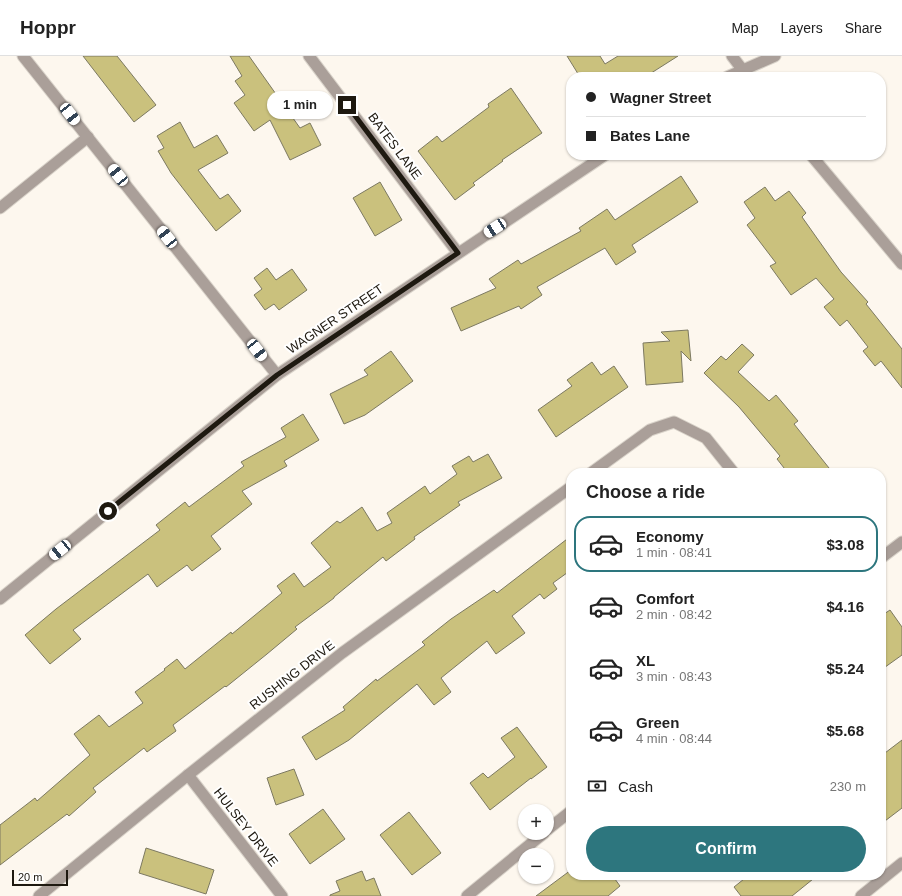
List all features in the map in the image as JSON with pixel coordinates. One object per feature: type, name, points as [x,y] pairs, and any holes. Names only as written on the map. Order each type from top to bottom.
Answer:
[{"type":"street","points":[[24,56],[277,375]]},
{"type":"street","name":"BATES LANE","points":[[309,56],[458,253]]},
{"type":"street","points":[[732,56],[744,72]]},
{"type":"street","points":[[748,72],[775,56]]},
{"type":"street","points":[[0,208],[88,137]]},
{"type":"street","name":"WAGNER STREET","points":[[0,599],[277,375],[598,160]]},
{"type":"street","points":[[816,160],[902,264]]},
{"type":"street","points":[[598,468],[650,430],[674,422],[706,438],[730,468]]},
{"type":"street","name":"RUSHING DRIVE","points":[[39,896],[342,653],[566,491]]},
{"type":"street","points":[[886,554],[902,542]]},
{"type":"street","name":"HULSEY DRIVE","points":[[188,775],[282,896]]},
{"type":"street","points":[[554,824],[566,815]]},
{"type":"street","points":[[467,896],[535,840]]},
{"type":"street","points":[[886,876],[902,863]]},
{"type":"street","points":[[861,896],[881,880]]},
{"type":"building","points":[[83,56],[117,56],[156,105],[134,122]]},
{"type":"building","points":[[230,56],[249,56],[300,128],[310,123],[321,145],[290,160],[270,120],[254,131],[234,103],[245,95],[235,81],[242,76]]},
{"type":"building","points":[[567,56],[600,56],[605,64],[618,56],[678,56],[653,72],[577,72]]},
{"type":"building","points":[[511,88],[542,133],[502,160],[503,161],[473,183],[475,185],[455,200],[418,151],[437,136],[442,142],[489,107],[488,104]]},
{"type":"building","points":[[180,122],[194,148],[217,135],[228,153],[198,170],[220,199],[228,194],[241,211],[216,231],[171,173],[158,151],[164,148],[157,136]]},
{"type":"building","points":[[681,176],[698,202],[632,245],[636,252],[616,265],[605,248],[537,287],[542,295],[521,309],[519,306],[461,331],[451,308],[496,288],[489,279],[518,260],[521,264],[581,231],[579,228],[607,209],[615,220]]},
{"type":"building","points":[[380,182],[402,220],[375,236],[353,198]]},
{"type":"building","points":[[765,187],[775,201],[789,191],[806,213],[802,217],[841,272],[868,302],[866,304],[902,349],[902,388],[881,361],[875,366],[863,351],[868,347],[847,320],[840,326],[824,307],[834,299],[816,278],[791,295],[770,266],[776,263],[747,225],[755,218],[744,202]]},
{"type":"building","points":[[267,268],[276,280],[292,269],[307,290],[279,310],[274,304],[265,310],[254,295],[262,289],[254,278]]},
{"type":"building","points":[[688,330],[691,361],[681,351],[683,382],[646,385],[643,343],[670,341],[661,332]]},
{"type":"building","points":[[742,344],[754,355],[738,372],[769,401],[776,395],[798,421],[794,424],[829,468],[784,468],[777,459],[780,456],[739,407],[704,373],[721,356],[726,360]]},
{"type":"building","points":[[391,351],[413,381],[365,415],[344,424],[330,394],[368,375],[364,370]]},
{"type":"building","points":[[592,362],[601,375],[614,366],[628,387],[556,437],[538,410],[572,386],[567,380]]},
{"type":"building","points":[[303,414],[319,440],[284,461],[287,466],[242,491],[252,504],[211,536],[221,549],[192,571],[187,565],[157,587],[148,574],[73,630],[81,639],[50,664],[25,635],[56,609],[160,530],[156,525],[185,502],[189,507],[244,466],[241,462],[286,437],[281,428]]},
{"type":"building","points":[[488,454],[502,478],[458,502],[460,505],[414,537],[415,539],[386,561],[383,557],[334,598],[295,627],[297,629],[226,687],[225,686],[173,725],[176,731],[147,752],[144,748],[93,788],[96,792],[69,816],[67,814],[0,865],[0,825],[35,798],[37,801],[90,755],[74,734],[99,715],[109,727],[143,703],[135,692],[165,670],[164,669],[177,659],[185,669],[231,632],[232,634],[282,593],[277,586],[294,573],[304,587],[331,567],[311,543],[337,521],[340,523],[362,507],[377,531],[392,523],[387,513],[425,486],[430,494],[457,474],[452,466],[469,456],[473,462]]},
{"type":"building","points":[[566,540],[566,574],[553,583],[557,589],[544,599],[540,594],[512,616],[525,633],[496,654],[487,641],[441,678],[451,692],[434,705],[417,684],[349,740],[316,760],[302,737],[345,710],[343,707],[376,679],[377,681],[425,645],[422,642],[451,619],[494,590],[497,593]]},
{"type":"building","points":[[890,610],[902,627],[902,655],[886,666],[886,613]]},
{"type":"building","points":[[517,727],[547,767],[490,810],[470,783],[483,773],[488,778],[515,757],[501,738]]},
{"type":"building","points":[[902,740],[902,808],[886,820],[886,752]]},
{"type":"building","points":[[294,769],[304,795],[276,805],[267,778]]},
{"type":"building","points":[[323,809],[345,839],[310,864],[289,834]]},
{"type":"building","points":[[409,812],[441,853],[412,875],[380,835]]},
{"type":"building","points":[[146,848],[214,870],[206,894],[139,873]]},
{"type":"building","points":[[362,871],[366,881],[374,878],[381,896],[330,896],[340,891],[336,881]]},
{"type":"building","points":[[566,874],[566,880],[616,880],[620,886],[608,896],[536,896]]},
{"type":"building","points":[[743,880],[812,880],[792,896],[741,896],[734,887]]},
{"type":"route","points":[[108,511],[277,375],[458,253],[347,105]]}]
